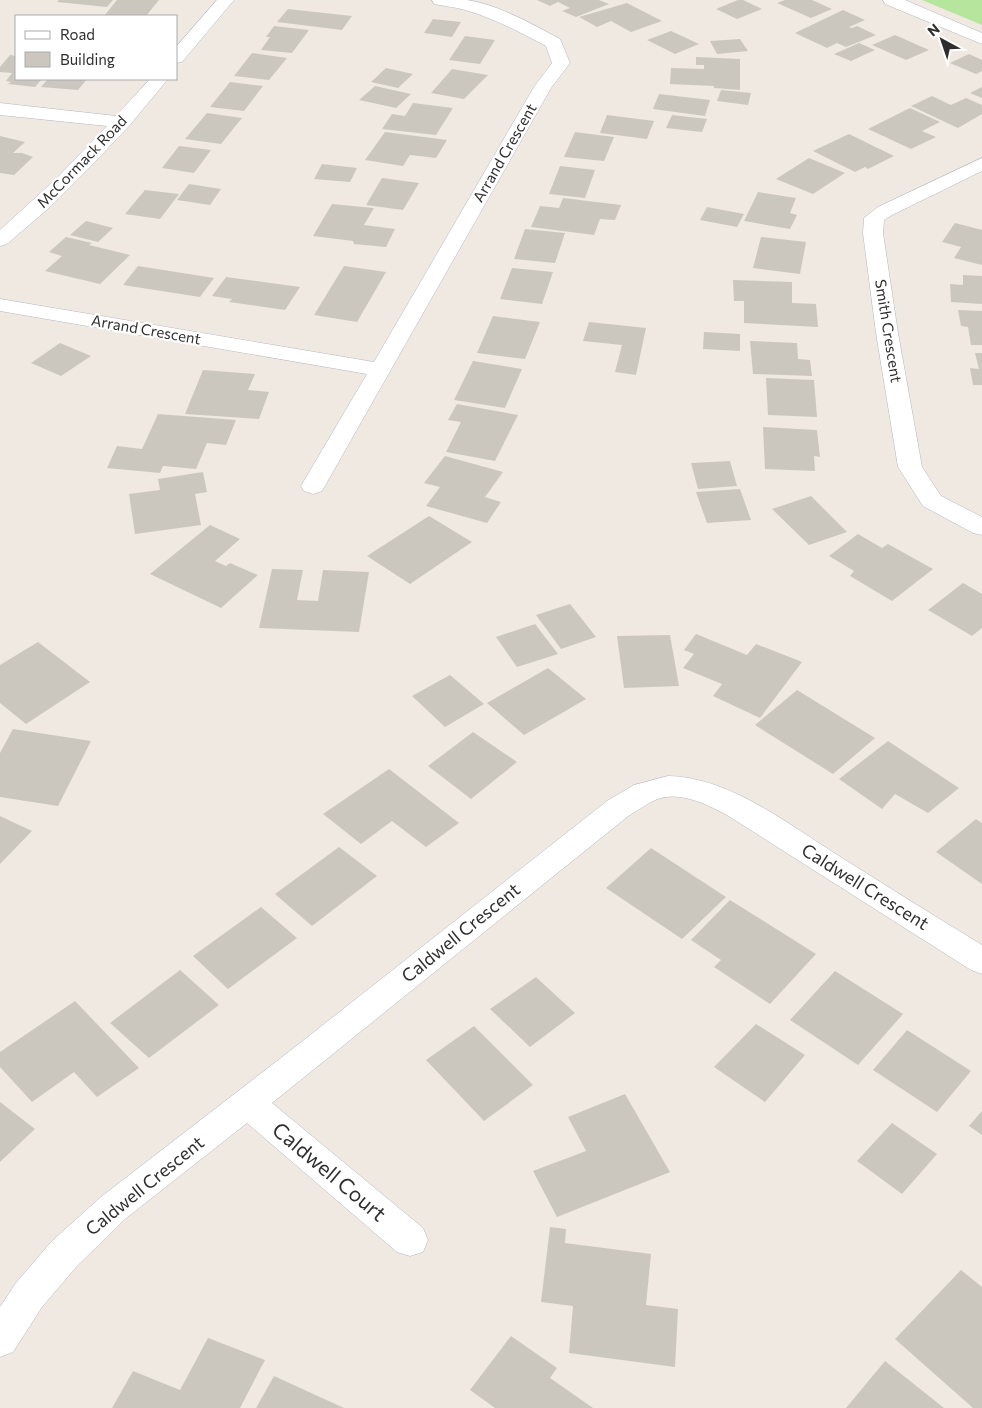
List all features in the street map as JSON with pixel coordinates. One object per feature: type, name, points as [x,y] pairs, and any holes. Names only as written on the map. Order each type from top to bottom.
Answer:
[{"type":"street","points":[[178,56],[226,0]]},
{"type":"street","name":"Arrand Crescent","points":[[312,486],[381,370],[543,87],[561,63],[554,43],[515,22],[480,8],[440,0]]},
{"type":"street","points":[[891,0],[982,38]]},
{"type":"street","name":"McCormack Road","points":[[0,240],[53,194],[122,122],[157,80]]},
{"type":"street","points":[[0,109],[122,122]]},
{"type":"street","name":"Smith Crescent","points":[[982,164],[874,218],[874,233],[887,334],[910,467],[932,501],[982,527]]},
{"type":"street","name":"Arrand Crescent","points":[[0,305],[381,370]]},
{"type":"street","name":"Caldwell Crescent","points":[[0,1339],[29,1295],[64,1254],[113,1208],[617,810],[645,792],[676,785],[707,792],[737,807],[982,961]]},
{"type":"street","name":"Caldwell Court","points":[[248,1103],[410,1240]]},
{"type":"green space","points":[[922,0],[982,0],[982,25]]},
{"type":"building","points":[[59,0],[113,0],[107,7],[57,2]]},
{"type":"building","points":[[117,0],[159,0],[147,15],[105,15]]},
{"type":"building","points":[[537,0],[599,0],[609,4],[576,17],[562,11],[570,8],[558,2],[550,6]]},
{"type":"building","points":[[738,0],[743,0],[762,9],[737,19],[716,9]]},
{"type":"building","points":[[785,0],[812,0],[832,9],[811,18],[777,3]]},
{"type":"building","points":[[627,3],[662,21],[631,32],[611,21],[597,27],[579,17]]},
{"type":"building","points":[[288,9],[352,16],[342,30],[277,22]]},
{"type":"building","points":[[843,10],[865,20],[849,27],[857,26],[876,35],[846,47],[837,43],[827,48],[795,33]]},
{"type":"building","points":[[433,19],[461,22],[452,37],[424,33]]},
{"type":"building","points":[[274,26],[309,30],[292,53],[261,50],[270,37],[266,37]]},
{"type":"building","points":[[671,31],[699,44],[675,54],[647,40]]},
{"type":"building","points":[[895,35],[929,50],[906,60],[872,45]]},
{"type":"building","points":[[465,36],[495,40],[480,64],[449,60]]},
{"type":"building","points":[[740,39],[748,51],[717,54],[710,41]]},
{"type":"building","points":[[859,43],[875,50],[851,61],[834,54]]},
{"type":"building","points":[[252,53],[287,58],[269,80],[234,76]]},
{"type":"building","points":[[969,54],[982,60],[982,71],[976,74],[950,63]]},
{"type":"building","points":[[10,55],[15,56],[15,80],[41,80],[35,87],[8,84],[11,82],[6,81],[12,73],[0,72],[0,67]]},
{"type":"building","points":[[696,57],[740,59],[740,90],[714,88],[714,86],[670,84],[671,68],[704,69],[704,65],[696,65]]},
{"type":"building","points":[[386,68],[413,74],[398,88],[371,82]]},
{"type":"building","points":[[452,69],[488,75],[464,99],[431,93]]},
{"type":"building","points":[[47,80],[86,80],[78,90],[41,87]]},
{"type":"building","points":[[230,82],[263,86],[244,111],[210,107]]},
{"type":"building","points":[[375,86],[411,94],[396,108],[359,100]]},
{"type":"building","points":[[982,87],[982,98],[970,93]]},
{"type":"building","points":[[721,90],[751,93],[748,105],[717,101]]},
{"type":"building","points":[[659,94],[710,100],[705,116],[653,109]]},
{"type":"building","points":[[932,96],[951,105],[966,98],[982,105],[982,114],[958,128],[911,106]]},
{"type":"building","points":[[413,103],[453,108],[436,135],[382,129],[392,114],[405,116]]},
{"type":"building","points":[[910,108],[940,122],[922,131],[936,137],[911,149],[868,129]]},
{"type":"building","points":[[207,113],[242,118],[221,144],[185,139]]},
{"type":"building","points":[[607,115],[654,121],[647,139],[600,133]]},
{"type":"building","points":[[672,115],[707,119],[702,132],[666,128]]},
{"type":"building","points":[[385,132],[447,140],[436,158],[410,155],[403,166],[365,160]]},
{"type":"building","points":[[575,132],[614,137],[604,161],[564,157]]},
{"type":"building","points":[[849,134],[894,156],[868,169],[865,167],[855,172],[813,151]]},
{"type":"building","points":[[0,136],[25,142],[13,153],[22,153],[33,157],[14,175],[0,173]]},
{"type":"building","points":[[179,146],[211,150],[194,173],[162,168]]},
{"type":"building","points":[[809,158],[845,173],[813,194],[776,179]]},
{"type":"building","points":[[322,164],[357,168],[350,182],[314,179]]},
{"type":"building","points":[[560,166],[595,170],[585,198],[549,194]]},
{"type":"building","points":[[382,178],[419,183],[403,210],[366,205]]},
{"type":"building","points":[[189,184],[221,189],[210,205],[177,200]]},
{"type":"building","points":[[145,190],[179,194],[160,219],[125,214]]},
{"type":"building","points":[[758,192],[796,198],[790,213],[797,215],[790,229],[744,221]]},
{"type":"building","points":[[563,198],[621,205],[615,220],[600,219],[594,235],[531,227],[540,206],[559,208]]},
{"type":"building","points":[[332,204],[374,208],[364,225],[395,229],[386,247],[354,244],[353,241],[313,236]]},
{"type":"building","points":[[707,207],[744,214],[737,227],[700,220]]},
{"type":"building","points":[[86,221],[113,228],[98,242],[70,235]]},
{"type":"building","points":[[955,223],[982,230],[982,265],[954,258],[961,247],[942,242]]},
{"type":"building","points":[[525,229],[565,233],[555,263],[514,259]]},
{"type":"building","points":[[66,237],[130,255],[100,284],[45,271],[62,256],[49,252]]},
{"type":"building","points":[[761,237],[806,242],[800,274],[753,268]]},
{"type":"building","points":[[138,266],[214,278],[200,297],[123,285]]},
{"type":"building","points":[[344,266],[386,272],[357,322],[314,315]]},
{"type":"building","points":[[512,268],[553,272],[542,304],[500,299]]},
{"type":"building","points":[[963,275],[982,276],[982,304],[951,302],[950,284],[963,285]]},
{"type":"building","points":[[226,277],[300,287],[285,310],[229,302],[232,299],[212,296]]},
{"type":"building","points":[[733,280],[792,282],[792,303],[816,304],[818,327],[744,323],[744,301],[734,301]]},
{"type":"building","points":[[958,310],[982,311],[982,345],[971,345],[968,327],[961,326]]},
{"type":"building","points":[[493,316],[540,322],[525,359],[477,353]]},
{"type":"building","points":[[589,322],[646,328],[636,375],[615,372],[622,345],[583,341]]},
{"type":"building","points":[[704,332],[740,334],[740,351],[703,349]]},
{"type":"building","points":[[750,341],[797,343],[798,359],[810,360],[812,376],[753,374]]},
{"type":"building","points":[[60,343],[91,356],[61,376],[31,363]]},
{"type":"building","points":[[975,353],[982,353],[982,385],[973,385],[970,368],[979,369]]},
{"type":"building","points":[[473,361],[522,369],[505,408],[454,400]]},
{"type":"building","points":[[203,370],[255,374],[248,390],[269,392],[259,419],[185,414]]},
{"type":"building","points":[[766,378],[814,380],[817,417],[768,415]]},
{"type":"building","points":[[457,404],[518,415],[495,461],[446,452],[461,422],[448,420]]},
{"type":"building","points":[[158,414],[236,420],[226,445],[207,443],[196,469],[163,466],[160,473],[107,468],[117,446],[142,449]]},
{"type":"building","points":[[763,427],[817,430],[820,457],[814,456],[815,471],[765,469]]},
{"type":"building","points":[[445,456],[503,472],[485,497],[501,502],[487,523],[426,506],[440,487],[424,483]]},
{"type":"building","points":[[730,461],[737,486],[698,489],[691,463]]},
{"type":"building","points":[[203,472],[207,492],[195,494],[201,525],[135,534],[129,494],[160,490],[158,479]]},
{"type":"building","points":[[740,489],[751,520],[707,523],[696,492]]},
{"type":"building","points":[[811,496],[847,532],[809,545],[772,509]]},
{"type":"building","points":[[429,516],[472,542],[410,584],[367,556]]},
{"type":"building","points":[[210,525],[240,539],[215,561],[226,566],[230,563],[258,575],[221,608],[150,574]]},
{"type":"building","points":[[858,534],[882,548],[888,544],[933,569],[892,601],[850,576],[854,571],[829,556]]},
{"type":"building","points":[[272,569],[303,570],[297,600],[318,601],[323,570],[369,572],[359,632],[259,628]]},
{"type":"building","points":[[963,583],[982,594],[982,628],[972,636],[928,610]]},
{"type":"building","points":[[570,604],[596,637],[561,649],[536,615]]},
{"type":"building","points":[[535,624],[558,654],[517,667],[496,637]]},
{"type":"building","points":[[696,634],[747,655],[756,644],[802,662],[760,718],[713,696],[722,684],[683,668],[694,654],[684,650]]},
{"type":"building","points":[[670,635],[679,686],[624,688],[617,636]]},
{"type":"building","points":[[38,642],[90,682],[26,724],[0,703],[0,665]]},
{"type":"building","points":[[548,668],[586,699],[524,735],[487,703]]},
{"type":"building","points":[[450,675],[484,704],[445,727],[412,696]]},
{"type":"building","points":[[797,690],[875,738],[833,774],[755,725]]},
{"type":"building","points":[[13,729],[91,741],[58,806],[0,797],[0,753]]},
{"type":"building","points":[[473,732],[517,762],[471,799],[428,766]]},
{"type":"building","points":[[888,741],[959,788],[928,813],[895,794],[882,809],[839,779]]},
{"type":"building","points":[[389,769],[459,823],[426,847],[392,821],[361,844],[323,814]]},
{"type":"building","points":[[0,816],[32,831],[0,864]]},
{"type":"building","points":[[976,819],[982,823],[982,884],[936,852]]},
{"type":"building","points":[[339,847],[377,876],[312,926],[275,894]]},
{"type":"building","points":[[651,848],[726,897],[682,939],[606,888]]},
{"type":"building","points":[[730,900],[816,954],[770,1004],[714,967],[721,960],[691,940]]},
{"type":"building","points":[[261,907],[297,938],[228,989],[193,956]]},
{"type":"building","points":[[180,970],[219,1005],[149,1058],[110,1023]]},
{"type":"building","points":[[835,971],[903,1014],[858,1065],[790,1020]]},
{"type":"building","points":[[536,977],[575,1013],[530,1047],[490,1009]]},
{"type":"building","points":[[75,1001],[139,1068],[97,1097],[74,1072],[32,1102],[0,1067],[0,1052]]},
{"type":"building","points":[[756,1024],[805,1055],[765,1102],[714,1067]]},
{"type":"building","points":[[474,1026],[533,1085],[484,1121],[426,1060]]},
{"type":"building","points":[[907,1030],[971,1071],[937,1112],[873,1070]]},
{"type":"building","points":[[625,1094],[670,1172],[557,1217],[533,1171],[586,1151],[568,1117]]},
{"type":"building","points":[[0,1102],[35,1129],[0,1162]]},
{"type":"building","points":[[982,1111],[982,1135],[969,1126]]},
{"type":"building","points":[[892,1123],[937,1154],[902,1194],[857,1161]]},
{"type":"building","points":[[550,1227],[566,1229],[565,1243],[651,1254],[646,1305],[678,1309],[675,1367],[569,1353],[573,1306],[541,1302]]},
{"type":"building","points":[[961,1270],[982,1287],[982,1408],[973,1408],[895,1339]]},
{"type":"building","points":[[511,1336],[557,1368],[550,1378],[593,1408],[495,1408],[470,1390]]},
{"type":"building","points":[[208,1338],[265,1360],[240,1408],[112,1408],[133,1371],[180,1390]]},
{"type":"building","points":[[885,1361],[944,1408],[846,1408]]},
{"type":"building","points":[[274,1376],[344,1408],[256,1408]]}]
